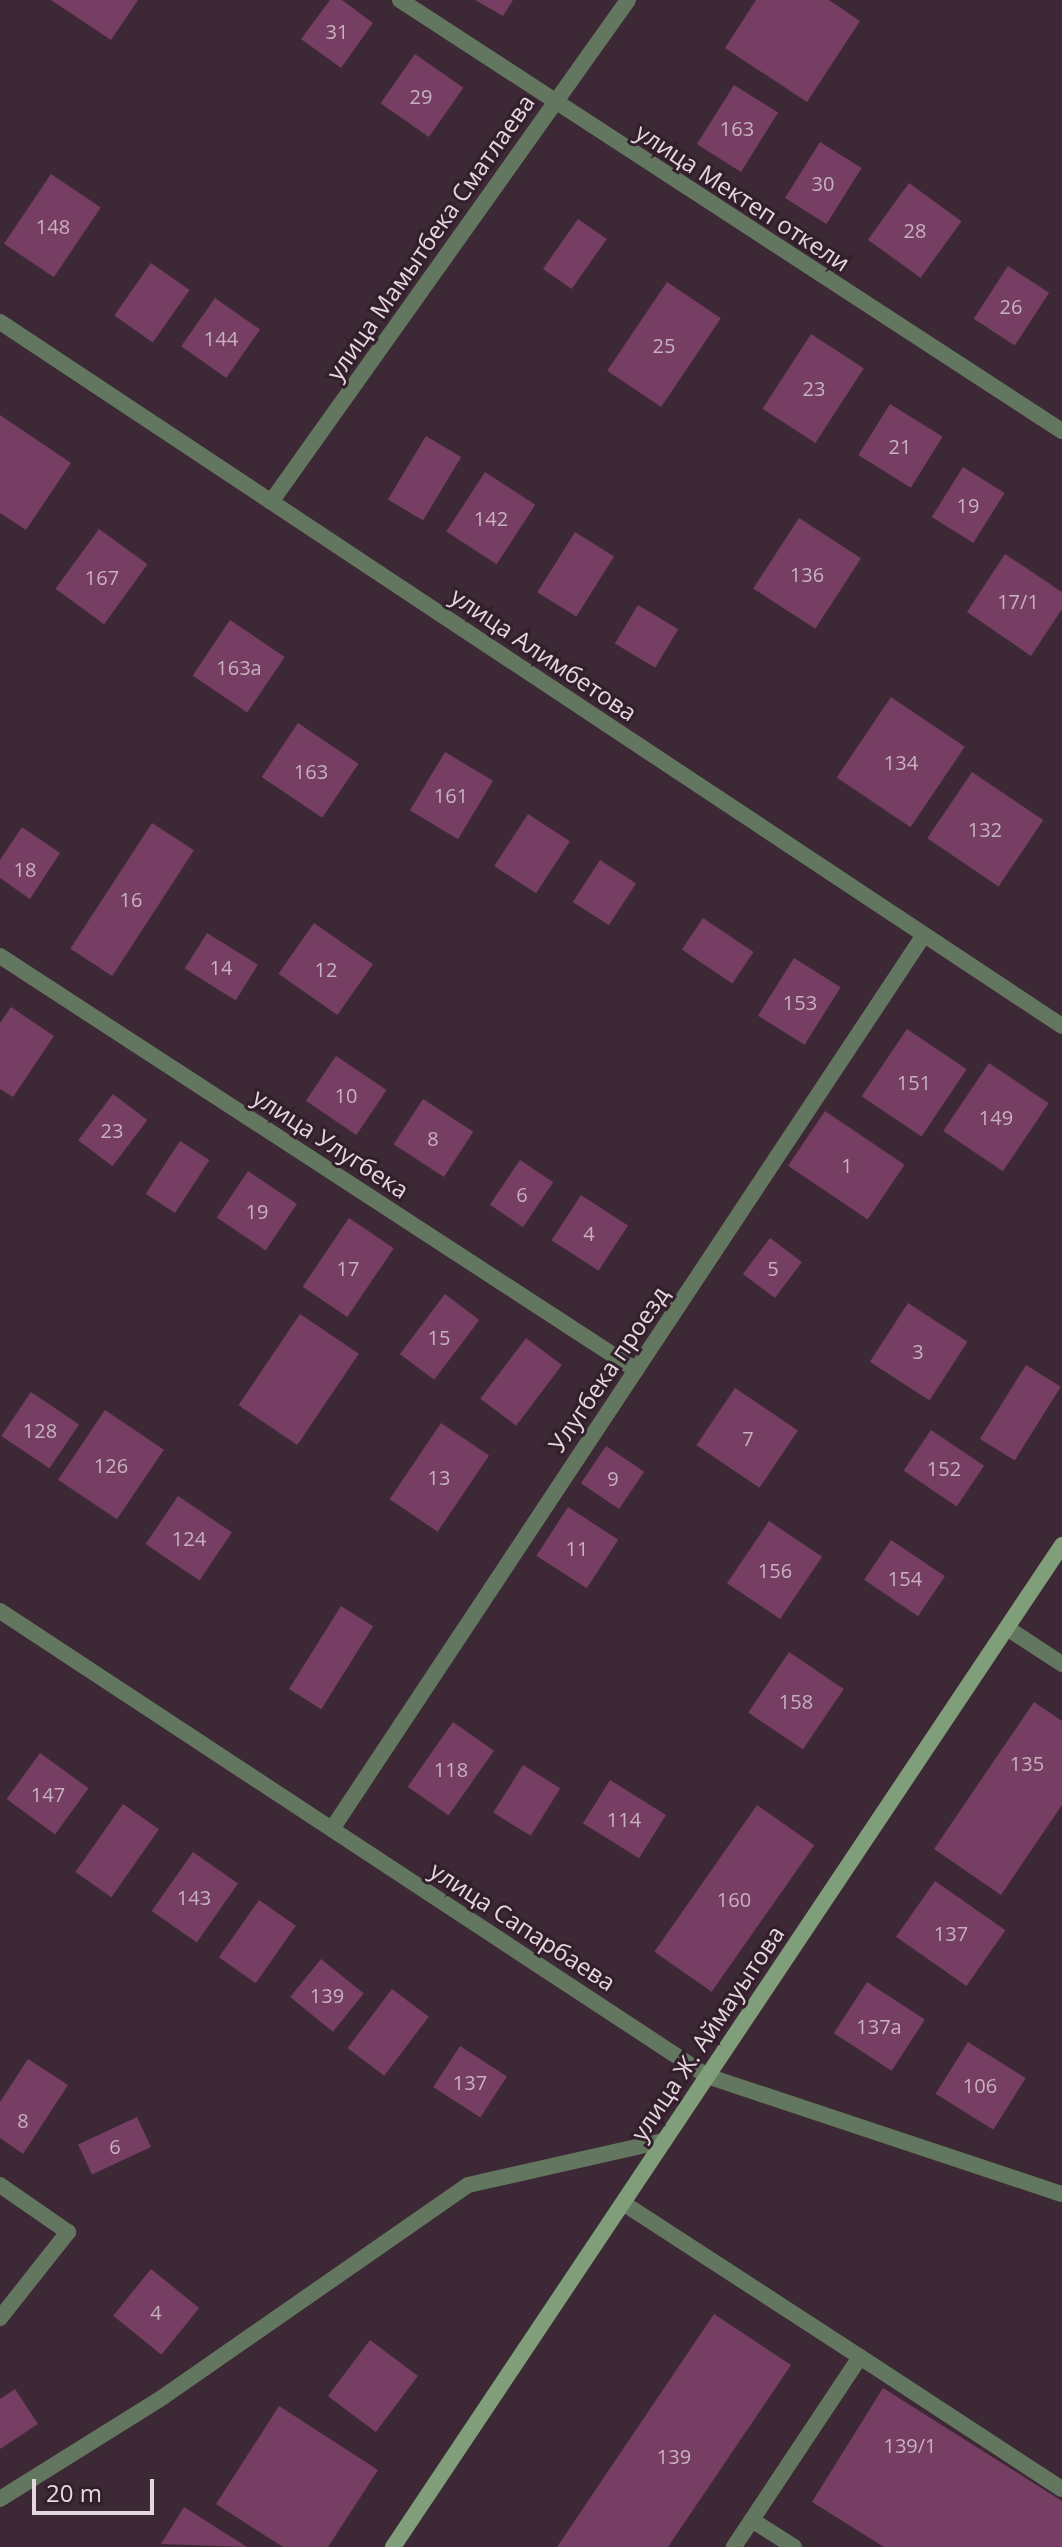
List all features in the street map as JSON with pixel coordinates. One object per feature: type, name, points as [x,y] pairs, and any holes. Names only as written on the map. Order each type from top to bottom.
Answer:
[{"type":"street","name":"улица Мектеп откели","points":[[400,0],[1062,431]]},
{"type":"street","name":"улица Мамытбека Сматлаева","points":[[271,502],[628,0]]},
{"type":"street","name":"улица Алимбетова","points":[[0,322],[1062,1026]]},
{"type":"street","name":"Улугбека проезд","points":[[332,1829],[924,935]]},
{"type":"street","name":"улица Улугбека","points":[[0,956],[636,1370]]},
{"type":"street","name":"улица Ж. Аймауытова","points":[[393,2547],[1062,1545]]},
{"type":"street","name":"улица Сапарбаева","points":[[0,1611],[707,2076],[1062,2194]]},
{"type":"street","points":[[1007,1628],[1062,1664]]},
{"type":"street","points":[[0,2499],[163,2397],[468,2185],[664,2141]]},
{"type":"street","points":[[0,2185],[68,2232],[0,2318]]},
{"type":"street","points":[[623,2203],[1062,2489]]},
{"type":"street","points":[[734,2547],[860,2357]]},
{"type":"street","points":[[752,2520],[794,2547]]},
{"type":"building","points":[[51,0],[138,0],[111,40]]},
{"type":"building","points":[[330,0],[342,0],[373,23],[341,68],[301,39]]},
{"type":"building","points":[[475,0],[513,0],[503,16]]},
{"type":"building","points":[[756,0],[829,0],[860,21],[807,102],[725,48]]},
{"type":"building","points":[[415,54],[463,88],[429,137],[381,103]]},
{"type":"building","points":[[734,85],[778,113],[741,172],[697,144]]},
{"type":"building","points":[[820,142],[862,168],[827,224],[785,198]]},
{"type":"building","points":[[51,174],[101,208],[54,277],[4,244]]},
{"type":"building","points":[[909,183],[962,221],[920,278],[868,240]]},
{"type":"building","points":[[578,219],[607,239],[572,289],[543,269]]},
{"type":"building","points":[[151,263],[190,290],[153,342],[114,315]]},
{"type":"building","points":[[1008,266],[1049,293],[1015,346],[974,319]]},
{"type":"building","points":[[667,282],[721,318],[661,407],[607,371]]},
{"type":"building","points":[[215,298],[260,330],[226,378],[181,346]]},
{"type":"building","points":[[811,334],[864,368],[815,443],[763,409]]},
{"type":"building","points":[[890,404],[943,437],[911,488],[858,455]]},
{"type":"building","points":[[0,415],[71,463],[26,530],[0,513]]},
{"type":"building","points":[[426,436],[461,457],[423,521],[388,499]]},
{"type":"building","points":[[963,467],[1005,493],[973,543],[932,517]]},
{"type":"building","points":[[485,472],[535,505],[497,564],[446,532]]},
{"type":"building","points":[[799,518],[861,558],[815,629],[753,588]]},
{"type":"building","points":[[99,529],[148,564],[104,624],[56,589]]},
{"type":"building","points":[[575,532],[614,556],[576,617],[537,592]]},
{"type":"building","points":[[1005,554],[1062,592],[1062,609],[1031,656],[967,612]]},
{"type":"building","points":[[638,605],[678,629],[655,668],[615,644]]},
{"type":"building","points":[[230,620],[285,657],[247,712],[193,676]]},
{"type":"building","points":[[891,697],[965,747],[911,827],[837,777]]},
{"type":"building","points":[[298,723],[359,764],[322,818],[262,777]]},
{"type":"building","points":[[445,752],[493,781],[458,839],[410,810]]},
{"type":"building","points":[[972,772],[1043,820],[999,886],[927,838]]},
{"type":"building","points":[[528,814],[570,841],[536,893],[494,866]]},
{"type":"building","points":[[152,823],[194,850],[112,976],[70,949]]},
{"type":"building","points":[[22,827],[60,853],[30,899],[0,878],[0,860]]},
{"type":"building","points":[[600,860],[636,883],[609,925],[573,902]]},
{"type":"building","points":[[703,918],[754,952],[732,984],[682,950]]},
{"type":"building","points":[[314,923],[373,964],[337,1015],[278,974]]},
{"type":"building","points":[[207,933],[258,965],[236,1000],[185,969]]},
{"type":"building","points":[[794,958],[841,987],[805,1045],[758,1016]]},
{"type":"building","points":[[11,1007],[54,1036],[13,1097],[0,1089],[0,1023]]},
{"type":"building","points":[[907,1029],[967,1069],[921,1136],[862,1096]]},
{"type":"building","points":[[336,1056],[387,1090],[356,1135],[306,1101]]},
{"type":"building","points":[[989,1063],[1049,1103],[1003,1171],[943,1131]]},
{"type":"building","points":[[113,1094],[147,1120],[112,1166],[78,1140]]},
{"type":"building","points":[[423,1099],[473,1132],[444,1177],[394,1144]]},
{"type":"building","points":[[825,1111],[905,1165],[868,1219],[788,1166]]},
{"type":"building","points":[[180,1141],[209,1160],[175,1213],[146,1194]]},
{"type":"building","points":[[520,1160],[553,1182],[523,1227],[490,1205]]},
{"type":"building","points":[[248,1171],[297,1204],[266,1250],[217,1217]]},
{"type":"building","points":[[581,1195],[628,1225],[599,1271],[552,1240]]},
{"type":"building","points":[[349,1218],[394,1248],[347,1317],[303,1287]]},
{"type":"building","points":[[770,1238],[802,1262],[775,1298],[743,1274]]},
{"type":"building","points":[[445,1294],[479,1320],[434,1380],[400,1354]]},
{"type":"building","points":[[908,1303],[968,1342],[929,1400],[870,1362]]},
{"type":"building","points":[[300,1314],[359,1354],[297,1445],[238,1405]]},
{"type":"building","points":[[526,1338],[562,1365],[516,1426],[480,1399]]},
{"type":"building","points":[[1026,1365],[1061,1387],[1015,1461],[980,1439]]},
{"type":"building","points":[[735,1388],[798,1430],[759,1488],[696,1445]]},
{"type":"building","points":[[31,1392],[79,1424],[49,1468],[1,1436]]},
{"type":"building","points":[[105,1410],[164,1450],[117,1519],[58,1480]]},
{"type":"building","points":[[441,1423],[489,1455],[438,1532],[390,1499]]},
{"type":"building","points":[[931,1430],[984,1466],[957,1506],[904,1471]]},
{"type":"building","points":[[606,1446],[644,1472],[619,1509],[581,1483]]},
{"type":"building","points":[[178,1496],[232,1532],[199,1580],[146,1544]]},
{"type":"building","points":[[568,1507],[618,1540],[587,1588],[536,1556]]},
{"type":"building","points":[[769,1521],[822,1557],[780,1619],[727,1583]]},
{"type":"building","points":[[891,1540],[945,1576],[918,1616],[864,1580]]},
{"type":"building","points":[[341,1606],[373,1626],[321,1709],[289,1689]]},
{"type":"building","points":[[789,1652],[844,1689],[803,1749],[748,1713]]},
{"type":"building","points":[[1034,1702],[1062,1721],[1062,1805],[1001,1895],[934,1849]]},
{"type":"building","points":[[453,1722],[494,1751],[449,1815],[408,1787]]},
{"type":"building","points":[[40,1753],[89,1788],[55,1834],[6,1799]]},
{"type":"building","points":[[523,1765],[560,1788],[531,1836],[493,1812]]},
{"type":"building","points":[[610,1780],[666,1815],[639,1858],[583,1823]]},
{"type":"building","points":[[123,1804],[159,1829],[111,1897],[75,1872]]},
{"type":"building","points":[[757,1805],[814,1845],[712,1992],[654,1952]]},
{"type":"building","points":[[193,1852],[238,1884],[197,1943],[152,1911]]},
{"type":"building","points":[[935,1881],[1005,1930],[966,1986],[896,1937]]},
{"type":"building","points":[[259,1900],[296,1926],[256,1983],[219,1957]]},
{"type":"building","points":[[321,1959],[364,1994],[333,2032],[290,1997]]},
{"type":"building","points":[[867,1982],[925,2020],[892,2071],[834,2033]]},
{"type":"building","points":[[392,1989],[429,2017],[384,2076],[347,2048]]},
{"type":"building","points":[[968,2042],[1026,2078],[993,2130],[936,2094]]},
{"type":"building","points":[[460,2046],[507,2076],[480,2118],[433,2087]]},
{"type":"building","points":[[28,2059],[68,2085],[23,2154],[0,2138],[0,2102]]},
{"type":"building","points":[[137,2117],[151,2147],[92,2174],[78,2144]]},
{"type":"building","points":[[151,2269],[199,2308],[161,2355],[113,2316]]},
{"type":"building","points":[[714,2314],[791,2365],[668,2547],[557,2547]]},
{"type":"building","points":[[370,2340],[418,2376],[376,2432],[328,2396]]},
{"type":"building","points":[[883,2388],[1062,2501],[1062,2547],[884,2547],[812,2502]]},
{"type":"building","points":[[15,2389],[38,2424],[0,2449],[0,2399]]},
{"type":"building","points":[[279,2406],[378,2470],[328,2547],[283,2547],[216,2504]]},
{"type":"building","points":[[184,2507],[247,2547],[161,2544]]}]
